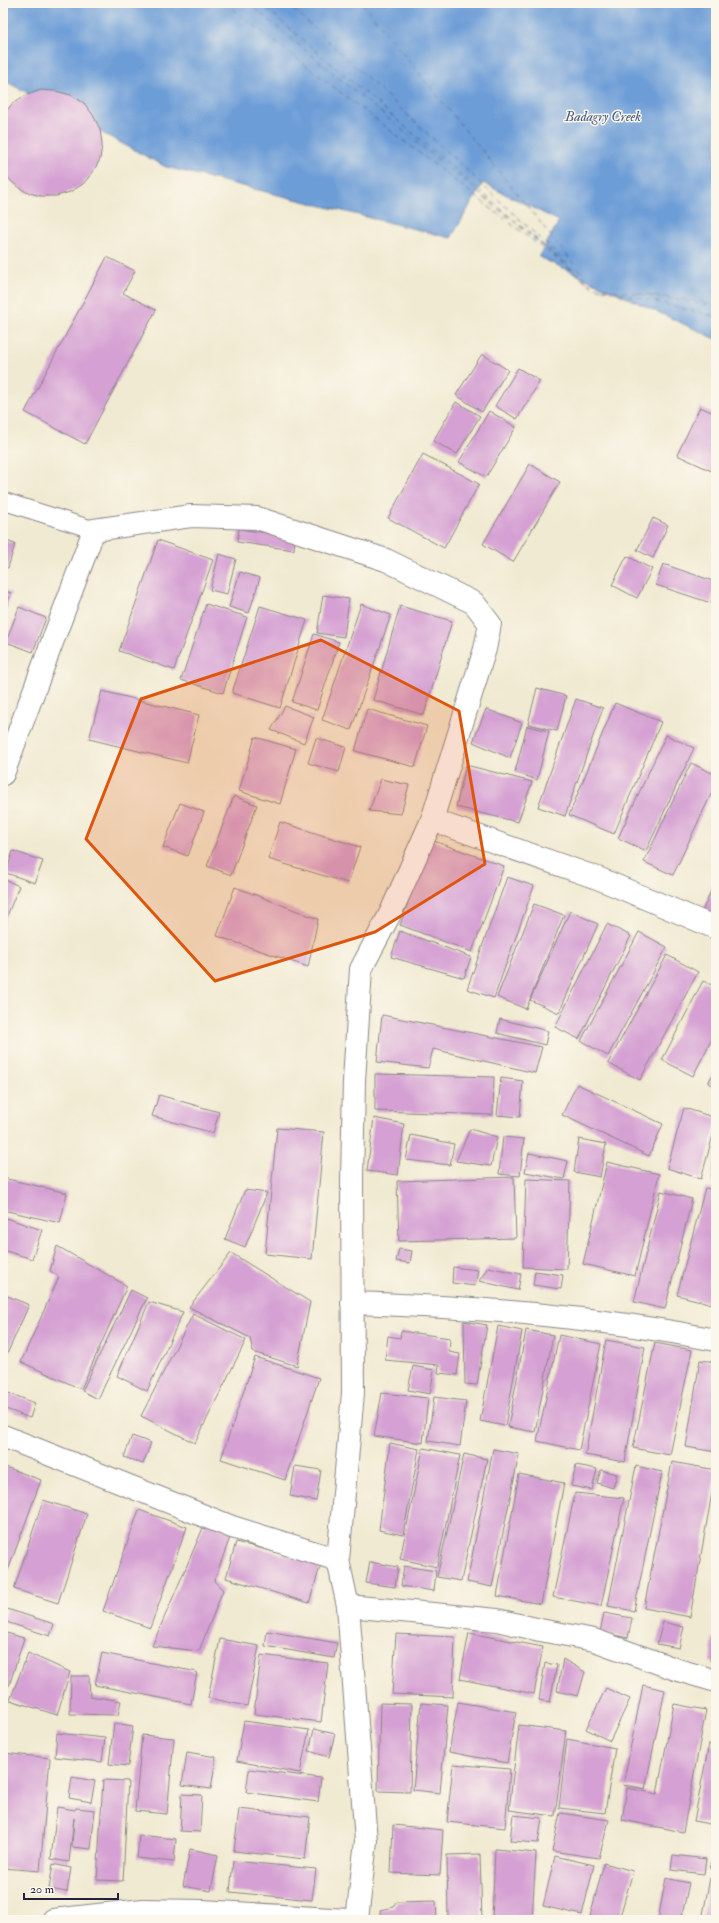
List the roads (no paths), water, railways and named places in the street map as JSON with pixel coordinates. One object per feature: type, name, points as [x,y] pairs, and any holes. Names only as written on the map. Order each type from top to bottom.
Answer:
[{"type":"street","points":[[3,774],[94,530],[191,516],[257,518],[386,560],[474,602],[490,624],[485,649],[432,820],[391,912],[361,969],[354,1081],[352,1303],[353,1393],[338,1560],[348,1606],[366,1841],[357,1920]]},
{"type":"street","points":[[432,820],[600,879],[716,928]]},
{"type":"street","points":[[352,1303],[451,1306],[538,1313],[618,1323],[716,1340]]},
{"type":"street","points":[[3,1436],[232,1527],[338,1560]]},
{"type":"street","points":[[348,1606],[498,1620],[540,1630],[594,1640],[678,1670],[716,1681]]},
{"type":"street","points":[[53,1920],[143,1910],[202,1911],[348,1920]]},
{"type":"lane","points":[[3,501],[94,530]]},
{"type":"water","name":"Badagry Creek","points":[[3,3],[716,3],[716,339],[539,257],[559,221],[483,183],[451,238],[166,167],[3,80]]}]
